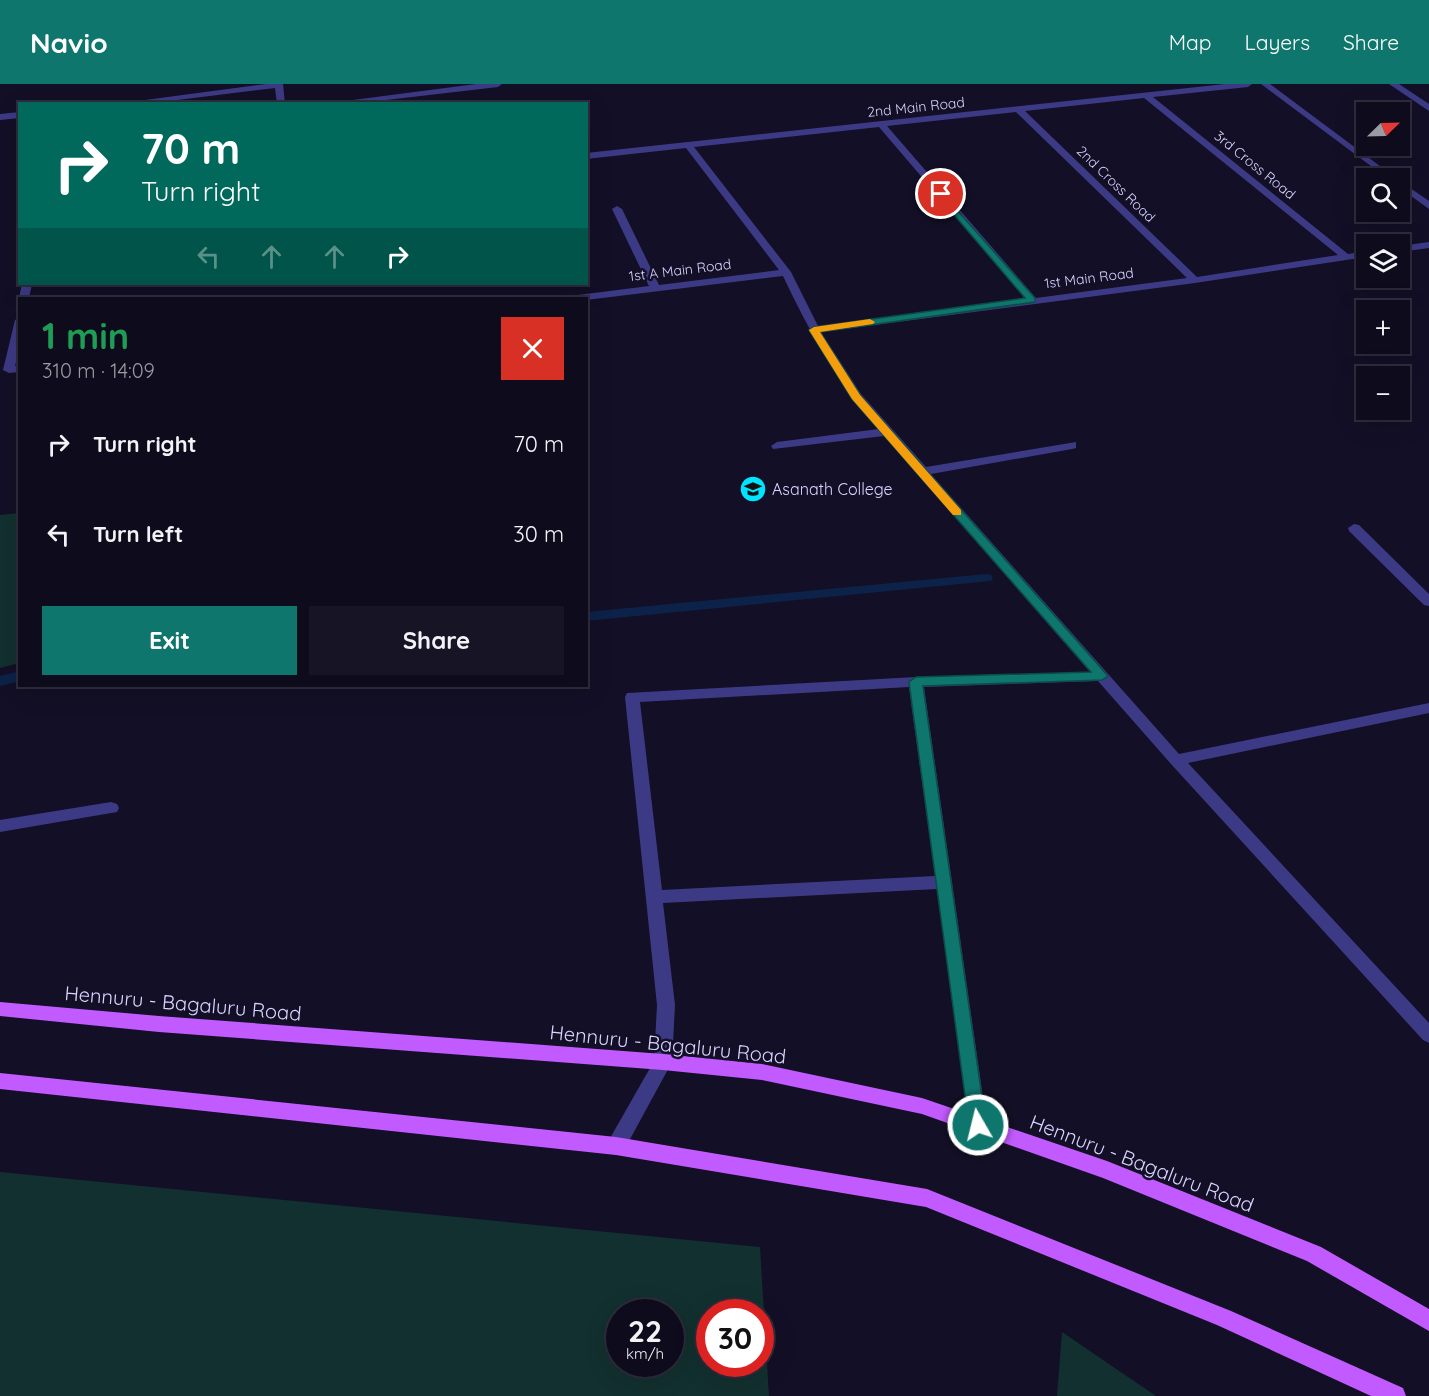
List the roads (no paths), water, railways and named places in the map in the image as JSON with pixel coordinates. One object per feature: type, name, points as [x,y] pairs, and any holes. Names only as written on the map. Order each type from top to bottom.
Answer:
[{"type":"main road","name":"Hennuru - Bagaluru Road","points":[[0,1009],[159,1024],[663,1062],[762,1072],[922,1106],[1107,1170],[1314,1254],[1429,1321]]},
{"type":"main road","points":[[0,1081],[616,1146],[927,1198],[1224,1318],[1395,1396]]},
{"type":"street","points":[[343,102],[498,84]]},
{"type":"street","name":"2nd Main Road","points":[[588,156],[1248,84]]},
{"type":"street","points":[[1265,84],[1378,168]]},
{"type":"street","points":[[1393,84],[1429,108]]},
{"type":"street","points":[[136,102],[279,85],[281,102]]},
{"type":"street","name":"3rd Cross Road","points":[[1146,94],[1346,257]]},
{"type":"street","name":"2nd Cross Road","points":[[1018,109],[1195,280]]},
{"type":"street","points":[[0,117],[18,115]]},
{"type":"street","points":[[881,124],[1032,300]]},
{"type":"street","points":[[688,146],[786,272],[814,330],[856,396],[886,432],[1176,760],[1429,1035]]},
{"type":"street","points":[[1410,192],[1429,206]]},
{"type":"street","points":[[616,209],[656,288]]},
{"type":"street","points":[[1410,248],[1429,245]]},
{"type":"street","name":"1st Main Road","points":[[814,330],[1195,280],[1356,256]]},
{"type":"street","name":"1st A Main Road","points":[[586,297],[786,272]]},
{"type":"street","points":[[18,329],[9,370],[18,369]]},
{"type":"street","points":[[777,446],[886,432]]},
{"type":"street","points":[[921,472],[1072,445]]},
{"type":"street","points":[[1354,528],[1423,589],[1429,602]]},
{"type":"street","points":[[616,1146],[663,1062],[666,1005],[632,697],[916,682],[1102,676]]},
{"type":"street","points":[[916,682],[978,1125]]},
{"type":"street","points":[[1176,760],[1429,708]]},
{"type":"street","points":[[0,826],[111,808]]},
{"type":"street","points":[[654,897],[944,882]]},
{"type":"waterway","points":[[588,617],[986,578]]},
{"type":"waterway","points":[[0,681],[18,676]]},
{"type":"place","name":"Asanath College","points":[[753,489]]}]
